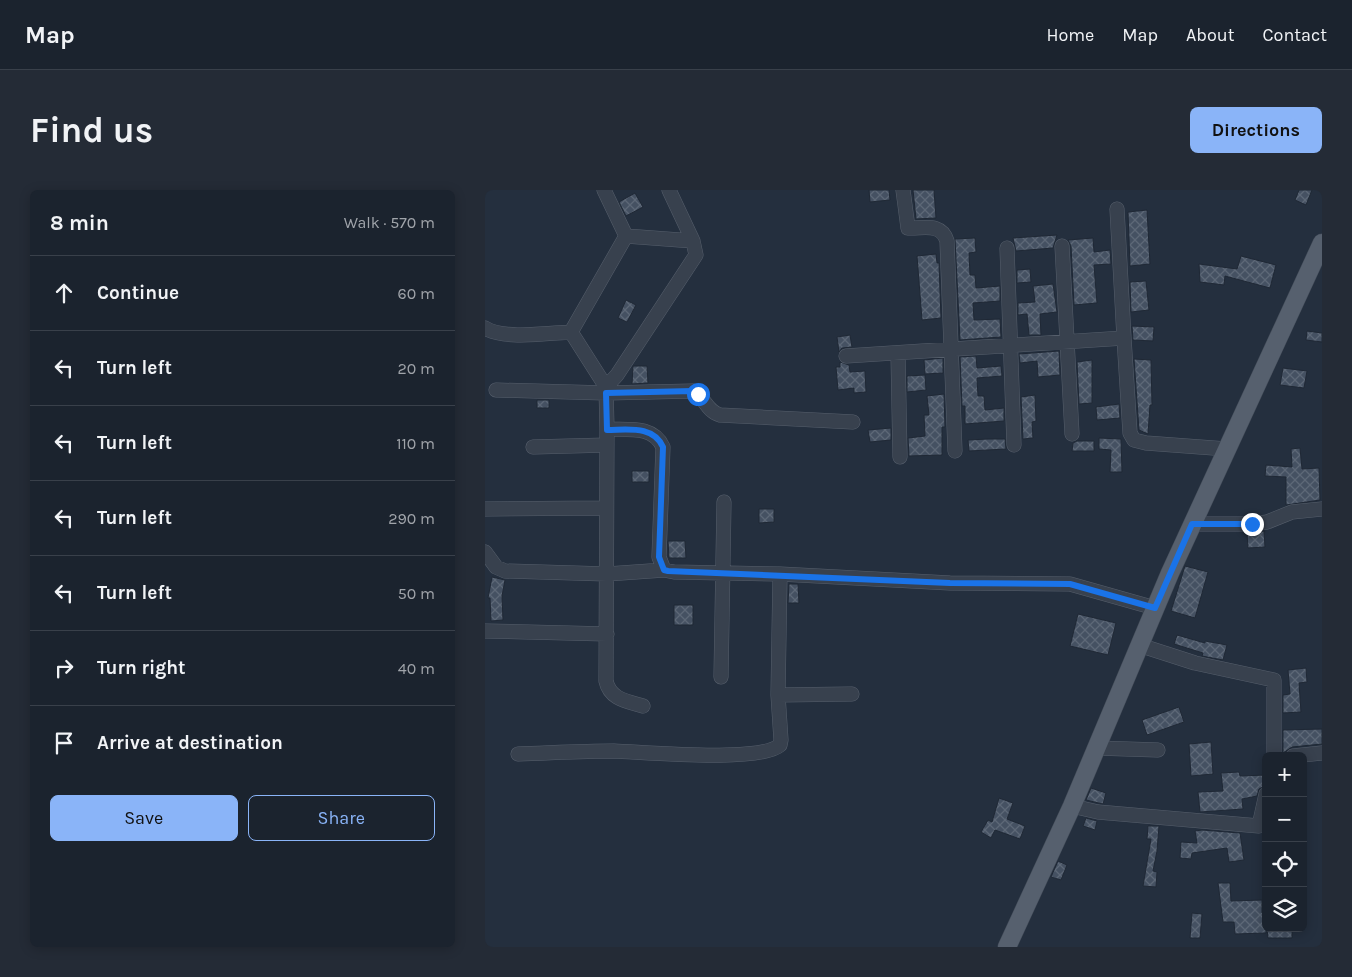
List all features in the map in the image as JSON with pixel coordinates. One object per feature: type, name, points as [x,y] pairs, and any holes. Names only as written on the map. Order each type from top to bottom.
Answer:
[{"type":"main road","points":[[1011,946],[1192,524],[1227,449],[1316,272],[1322,243]]},
{"type":"street","points":[[604,190],[626,236]]},
{"type":"street","points":[[606,390],[693,260],[697,250],[669,190]]},
{"type":"street","points":[[903,190],[908,228],[938,228],[943,232],[947,241],[955,451]]},
{"type":"street","points":[[1117,209],[1130,433],[1134,440],[1145,443],[1227,449]]},
{"type":"street","points":[[626,236],[693,241]]},
{"type":"street","points":[[571,332],[626,236]]},
{"type":"street","points":[[1062,246],[1072,434]]},
{"type":"street","points":[[1007,248],[1009,346],[1015,445]]},
{"type":"street","points":[[485,328],[491,331],[512,334],[571,332]]},
{"type":"street","points":[[571,332],[606,390],[607,687],[616,697],[643,706]]},
{"type":"street","points":[[846,356],[952,351],[1124,338]]},
{"type":"street","points":[[898,354],[900,458]]},
{"type":"street","points":[[496,390],[693,391],[698,394],[713,413],[720,415],[853,422]]},
{"type":"street","points":[[607,430],[647,431],[656,435],[663,447],[659,557],[664,570]]},
{"type":"street","points":[[533,447],[607,446]]},
{"type":"street","points":[[721,678],[724,502]]},
{"type":"street","points":[[485,509],[606,508]]},
{"type":"street","points":[[1192,524],[1252,524],[1267,522],[1293,512],[1322,509]]},
{"type":"street","points":[[485,552],[496,567],[505,571],[607,574],[664,570],[950,583],[1070,584],[1155,608]]},
{"type":"street","points":[[518,754],[612,751],[728,754],[774,751],[780,746],[781,740],[778,695],[780,574]]},
{"type":"street","points":[[485,631],[607,634]]},
{"type":"street","points":[[1139,645],[1195,663],[1274,680],[1274,752]]},
{"type":"street","points":[[778,695],[851,694]]},
{"type":"street","points":[[1096,748],[1158,750]]},
{"type":"street","points":[[1307,755],[1322,753]]},
{"type":"street","points":[[1071,806],[1098,812],[1259,826],[1265,797]]},
{"type":"building","points":[[869,190],[889,190],[890,200],[870,202]]},
{"type":"building","points":[[913,190],[934,190],[936,218],[916,219]]},
{"type":"building","points":[[1299,190],[1312,190],[1306,205],[1295,200]]},
{"type":"building","points":[[635,193],[643,207],[626,216],[619,202]]},
{"type":"building","points":[[1147,210],[1150,264],[1130,266],[1128,212]]},
{"type":"building","points":[[1057,235],[1053,248],[1016,251],[1013,238]]},
{"type":"building","points":[[975,238],[976,252],[969,253],[970,275],[975,275],[976,288],[1000,286],[1000,301],[973,303],[974,320],[1000,319],[1001,337],[960,340],[955,239]]},
{"type":"building","points":[[1093,238],[1094,252],[1110,250],[1111,264],[1094,265],[1097,303],[1074,305],[1071,246],[1068,240]]},
{"type":"building","points":[[936,254],[937,263],[939,263],[941,318],[922,320],[917,256]]},
{"type":"building","points":[[1241,256],[1276,265],[1270,288],[1225,276],[1224,285],[1200,282],[1199,264],[1237,269]]},
{"type":"building","points":[[1030,269],[1031,282],[1017,283],[1017,270]]},
{"type":"building","points":[[1146,281],[1149,310],[1131,312],[1130,282]]},
{"type":"building","points":[[1053,284],[1057,312],[1040,314],[1041,335],[1029,335],[1027,314],[1018,315],[1018,303],[1035,302],[1033,286]]},
{"type":"building","points":[[626,300],[636,305],[627,322],[618,318]]},
{"type":"building","points":[[1132,326],[1154,327],[1153,341],[1133,340]]},
{"type":"building","points":[[1307,331],[1322,333],[1322,342],[1306,340]]},
{"type":"building","points":[[850,335],[852,347],[842,348],[839,352],[837,337]]},
{"type":"building","points":[[1059,351],[1060,375],[1038,377],[1037,361],[1020,363],[1019,354]]},
{"type":"building","points":[[976,356],[977,368],[1001,366],[1002,376],[977,378],[978,396],[984,396],[985,410],[1004,408],[1004,421],[965,424],[965,406],[962,406],[960,357]]},
{"type":"building","points":[[943,358],[943,373],[925,374],[924,360]]},
{"type":"building","points":[[1134,359],[1151,360],[1152,405],[1150,405],[1148,434],[1139,430]]},
{"type":"building","points":[[1092,360],[1092,403],[1079,404],[1077,362]]},
{"type":"building","points":[[840,362],[849,365],[850,372],[865,371],[866,392],[854,393],[854,388],[838,390],[836,367],[840,367]]},
{"type":"building","points":[[633,366],[647,366],[648,383],[632,384]]},
{"type":"building","points":[[1283,368],[1307,371],[1304,388],[1280,385]]},
{"type":"building","points":[[925,375],[926,390],[907,392],[907,376]]},
{"type":"building","points":[[944,394],[945,427],[942,427],[942,455],[909,456],[908,438],[925,436],[924,415],[929,415],[927,396]]},
{"type":"building","points":[[1035,395],[1036,421],[1032,422],[1033,438],[1023,439],[1021,397]]},
{"type":"building","points":[[537,400],[549,400],[549,408],[537,408]]},
{"type":"building","points":[[1119,404],[1120,418],[1097,420],[1096,407]]},
{"type":"building","points":[[891,428],[891,440],[870,442],[868,430]]},
{"type":"building","points":[[1099,438],[1121,439],[1122,472],[1110,472],[1111,450],[1099,449]]},
{"type":"building","points":[[1005,439],[1006,449],[969,451],[968,440]]},
{"type":"building","points":[[1077,441],[1094,441],[1094,451],[1072,451],[1073,443]]},
{"type":"building","points":[[1300,448],[1302,469],[1319,468],[1320,500],[1286,505],[1286,477],[1265,476],[1266,465],[1292,467],[1291,449]]},
{"type":"building","points":[[632,471],[649,471],[649,482],[632,482]]},
{"type":"building","points":[[759,509],[774,509],[774,522],[759,523]]},
{"type":"building","points":[[1264,531],[1265,547],[1248,548],[1247,533]]},
{"type":"building","points":[[668,541],[685,541],[686,558],[669,558]]},
{"type":"building","points":[[1185,566],[1208,572],[1195,618],[1171,611]]},
{"type":"building","points":[[492,577],[505,580],[502,596],[503,620],[491,621],[490,598],[488,598]]},
{"type":"building","points":[[789,584],[798,584],[799,603],[788,603]]},
{"type":"building","points":[[674,605],[693,605],[693,625],[674,625]]},
{"type":"building","points":[[1078,614],[1116,623],[1108,655],[1070,646]]},
{"type":"building","points":[[1177,635],[1205,643],[1205,641],[1227,645],[1223,660],[1202,656],[1203,653],[1174,644]]},
{"type":"building","points":[[1306,668],[1307,682],[1299,683],[1301,712],[1283,713],[1283,695],[1290,694],[1288,670]]},
{"type":"building","points":[[1179,707],[1184,722],[1147,735],[1142,720]]},
{"type":"building","points":[[1322,729],[1322,744],[1292,747],[1283,752],[1283,730]]},
{"type":"building","points":[[1211,742],[1213,774],[1191,776],[1189,744]]},
{"type":"building","points":[[1239,772],[1240,776],[1262,775],[1262,788],[1259,789],[1257,796],[1242,799],[1243,809],[1200,812],[1198,792],[1223,791],[1221,773]]},
{"type":"building","points":[[1091,788],[1106,793],[1103,804],[1086,800]]},
{"type":"building","points":[[999,798],[1013,803],[1007,819],[1025,826],[1020,839],[995,830],[991,838],[981,832],[988,820],[992,822]]},
{"type":"building","points":[[1086,818],[1097,821],[1095,830],[1083,826]]},
{"type":"building","points":[[1148,826],[1159,826],[1153,871],[1157,872],[1156,887],[1143,886],[1151,839],[1147,839]]},
{"type":"building","points":[[1195,831],[1240,833],[1244,860],[1229,862],[1227,848],[1192,853],[1191,859],[1180,858],[1181,842],[1197,843]]},
{"type":"building","points":[[1058,861],[1067,865],[1061,880],[1051,877]]},
{"type":"building","points":[[1218,883],[1230,883],[1231,901],[1262,900],[1262,932],[1266,933],[1235,934],[1234,922],[1223,922]]},
{"type":"building","points":[[1192,913],[1202,914],[1200,938],[1190,938]]},
{"type":"building","points":[[1267,932],[1292,932],[1292,938],[1268,938]]},
{"type":"route","points":[[698,394],[693,391],[606,393],[607,430],[647,431],[656,435],[663,447],[659,557],[664,570],[668,571],[722,574],[780,574],[950,583],[1070,584],[1115,595],[1155,608],[1192,524],[1252,524]]}]
